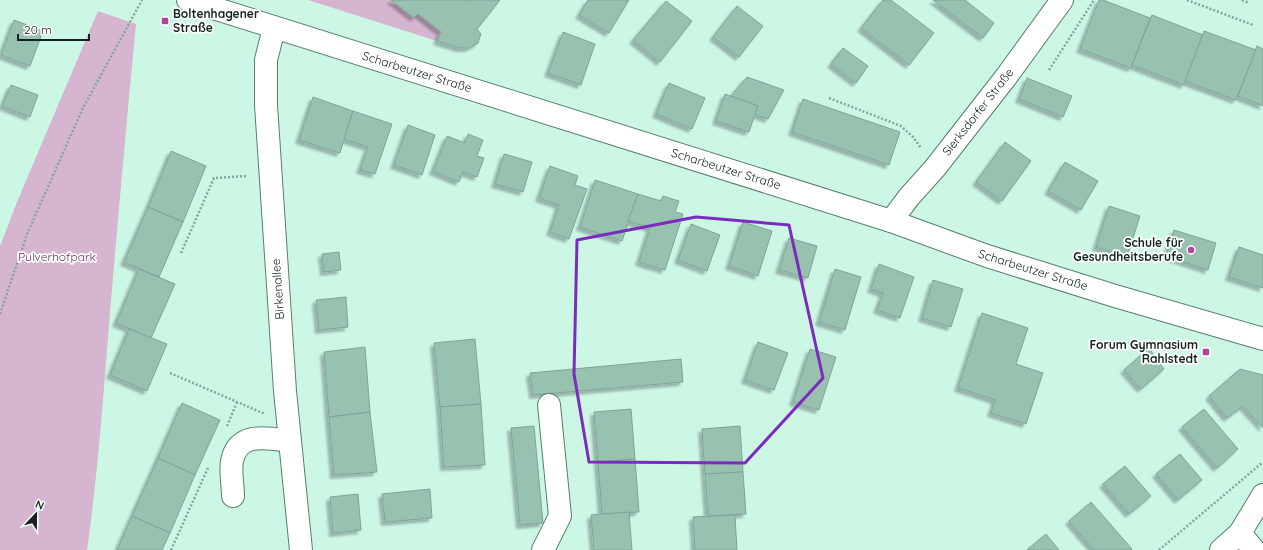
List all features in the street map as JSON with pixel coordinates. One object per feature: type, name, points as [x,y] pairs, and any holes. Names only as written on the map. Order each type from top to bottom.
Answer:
[{"type":"main road","name":"Scharbeutzer Straße","points":[[188,0],[891,221],[994,259],[1263,339]]},
{"type":"main road","name":"Sierksdorfer Straße","points":[[891,221],[909,197],[935,168],[1006,77],[1062,0]]},
{"type":"main road","name":"Birkenallee","points":[[274,28],[266,60],[266,105],[284,383],[301,550]]},
{"type":"main road","points":[[543,550],[560,516],[549,405]]},
{"type":"main road","points":[[233,496],[232,462],[235,451],[240,444],[250,439],[289,432]]},
{"type":"main road","points":[[1221,550],[1240,533],[1263,495]]},
{"type":"main road","points":[[1240,533],[1263,525]]},
{"type":"main road","points":[[1240,533],[1254,550]]},
{"type":"path","points":[[0,314],[28,234],[83,108],[142,0]]},
{"type":"path","points":[[1049,70],[1094,0]]},
{"type":"path","points":[[1187,0],[1253,25]]},
{"type":"path","points":[[1242,0],[1248,2],[1248,0]]},
{"type":"path","points":[[829,98],[901,126],[913,137]]},
{"type":"path","points":[[181,253],[214,178],[270,175]]},
{"type":"path","points":[[170,373],[237,402],[289,432]]},
{"type":"path","points":[[225,430],[237,402]]},
{"type":"path","points":[[1159,550],[1263,462]]},
{"type":"path","points":[[171,550],[209,466]]},
{"type":"highlighted area","points":[[696,217],[789,225],[823,378],[745,463],[589,462],[574,374],[577,240]]},
{"type":"green space","points":[[308,0],[391,0],[414,18],[418,14],[441,32],[437,41]]},
{"type":"green space","name":"Pulverhofpark","points":[[98,11],[136,24],[98,457],[87,550],[0,550],[0,246],[17,202]]},
{"type":"building","points":[[391,0],[500,0],[477,29],[481,34],[478,43],[469,48],[459,48],[437,41],[441,32],[418,14],[414,18]]},
{"type":"building","points":[[588,0],[629,0],[609,33],[579,15]]},
{"type":"building","points":[[883,0],[891,0],[934,33],[909,65],[861,28]]},
{"type":"building","points":[[933,0],[965,0],[994,23],[983,38]]},
{"type":"building","points":[[1099,0],[1103,0],[1150,18],[1131,68],[1080,49]]},
{"type":"building","points":[[666,1],[692,21],[660,62],[633,40]]},
{"type":"building","points":[[737,6],[763,26],[739,57],[713,37]]},
{"type":"building","points":[[1152,15],[1203,35],[1184,85],[1132,65]]},
{"type":"building","points":[[14,20],[43,31],[30,66],[1,55]]},
{"type":"building","points":[[1204,31],[1256,50],[1236,100],[1185,81]]},
{"type":"building","points":[[563,32],[595,44],[581,85],[548,73]]},
{"type":"building","points":[[1257,46],[1263,49],[1263,106],[1238,96]]},
{"type":"building","points":[[843,48],[868,66],[856,83],[831,64]]},
{"type":"building","points":[[747,77],[784,90],[768,119],[755,114],[758,106],[731,96]]},
{"type":"building","points":[[1027,78],[1072,96],[1063,117],[1019,99]]},
{"type":"building","points":[[669,83],[705,98],[692,129],[656,114]]},
{"type":"building","points":[[11,85],[38,95],[30,117],[2,106]]},
{"type":"building","points":[[725,94],[758,106],[749,132],[716,121]]},
{"type":"building","points":[[313,97],[353,111],[340,153],[299,140]]},
{"type":"building","points":[[803,99],[900,132],[889,165],[792,132]]},
{"type":"building","points":[[353,111],[392,124],[375,174],[360,170],[368,147],[344,139]]},
{"type":"building","points":[[408,125],[435,135],[422,175],[394,165]]},
{"type":"building","points":[[468,134],[483,140],[477,156],[484,158],[477,177],[463,172],[459,182],[433,171],[447,136],[465,143]]},
{"type":"building","points":[[1005,142],[1031,161],[1002,201],[976,182]]},
{"type":"building","points":[[171,151],[206,166],[183,222],[148,207]]},
{"type":"building","points":[[504,154],[532,162],[523,192],[495,184]]},
{"type":"building","points":[[1065,162],[1098,181],[1081,210],[1048,191]]},
{"type":"building","points":[[550,166],[578,176],[575,185],[587,189],[569,239],[550,232],[559,205],[539,198]]},
{"type":"building","points":[[595,180],[638,194],[622,241],[580,227]]},
{"type":"building","points":[[638,194],[661,201],[663,196],[679,201],[675,212],[683,214],[665,270],[639,262],[650,228],[628,221]]},
{"type":"building","points":[[1109,206],[1140,216],[1127,257],[1096,247]]},
{"type":"building","points":[[148,207],[183,222],[159,277],[124,262]]},
{"type":"building","points":[[743,222],[772,231],[758,276],[729,266]]},
{"type":"building","points":[[691,224],[720,235],[707,271],[678,260]]},
{"type":"building","name":"Schule für Gesundheitsberufe","points":[[1174,230],[1216,243],[1208,270],[1166,256]]},
{"type":"building","points":[[789,238],[817,246],[808,278],[779,270]]},
{"type":"building","points":[[1239,247],[1263,255],[1263,288],[1229,277]]},
{"type":"building","points":[[339,252],[341,270],[324,272],[322,254]]},
{"type":"building","points":[[879,264],[914,277],[900,318],[877,310],[883,293],[871,289]]},
{"type":"building","points":[[139,269],[175,284],[151,338],[116,323]]},
{"type":"building","points":[[835,269],[861,277],[845,330],[819,322]]},
{"type":"building","points":[[933,280],[963,289],[951,327],[922,318]]},
{"type":"building","points":[[346,297],[348,327],[319,330],[316,300]]},
{"type":"building","points":[[982,313],[1028,328],[1016,364],[1043,373],[1026,424],[991,413],[995,400],[958,388]]},
{"type":"building","points":[[129,329],[167,344],[147,391],[110,375]]},
{"type":"building","points":[[475,339],[481,404],[440,407],[434,343]]},
{"type":"building","points":[[758,342],[788,353],[774,390],[745,380]]},
{"type":"building","points":[[365,347],[370,412],[329,417],[324,352]]},
{"type":"building","points":[[1149,348],[1164,369],[1141,389],[1124,370]]},
{"type":"building","points":[[810,349],[836,357],[819,410],[793,402]]},
{"type":"building","points":[[681,359],[683,382],[533,395],[530,373]]},
{"type":"building","points":[[1240,369],[1263,375],[1263,428],[1243,406],[1227,418],[1209,396]]},
{"type":"building","points":[[182,403],[220,420],[195,475],[158,458]]},
{"type":"building","points":[[481,404],[485,465],[444,467],[440,407]]},
{"type":"building","points":[[631,409],[635,459],[598,462],[594,412]]},
{"type":"building","points":[[1204,409],[1238,449],[1217,468],[1182,427]]},
{"type":"building","points":[[370,412],[377,472],[334,475],[329,417]]},
{"type":"building","points":[[534,426],[543,523],[520,525],[511,428]]},
{"type":"building","points":[[740,426],[743,472],[705,474],[702,429]]},
{"type":"building","points":[[1180,454],[1202,480],[1178,500],[1156,474]]},
{"type":"building","points":[[158,458],[195,475],[170,533],[132,516]]},
{"type":"building","points":[[635,459],[639,512],[602,514],[598,462]]},
{"type":"building","points":[[1125,466],[1151,496],[1129,514],[1103,484]]},
{"type":"building","points":[[743,472],[746,514],[708,516],[705,474]]},
{"type":"building","points":[[430,489],[432,518],[385,522],[382,494]]},
{"type":"building","points":[[358,494],[361,530],[333,533],[330,497]]},
{"type":"building","points":[[1091,502],[1132,549],[1131,550],[1094,550],[1069,521]]},
{"type":"building","points":[[629,512],[632,550],[594,550],[591,515]]},
{"type":"building","points":[[735,515],[737,550],[695,550],[693,517]]},
{"type":"building","points":[[132,516],[170,533],[162,550],[117,550]]},
{"type":"building","points":[[1046,534],[1059,550],[1027,550]]},
{"type":"place","name":"Boltenhagener Straße","points":[[165,21]]},
{"type":"place","name":"Schule für Gesundheitsberufe","points":[[1191,250]]},
{"type":"place","name":"Forum Gymnasium Rahlstedt","points":[[1206,352]]}]
